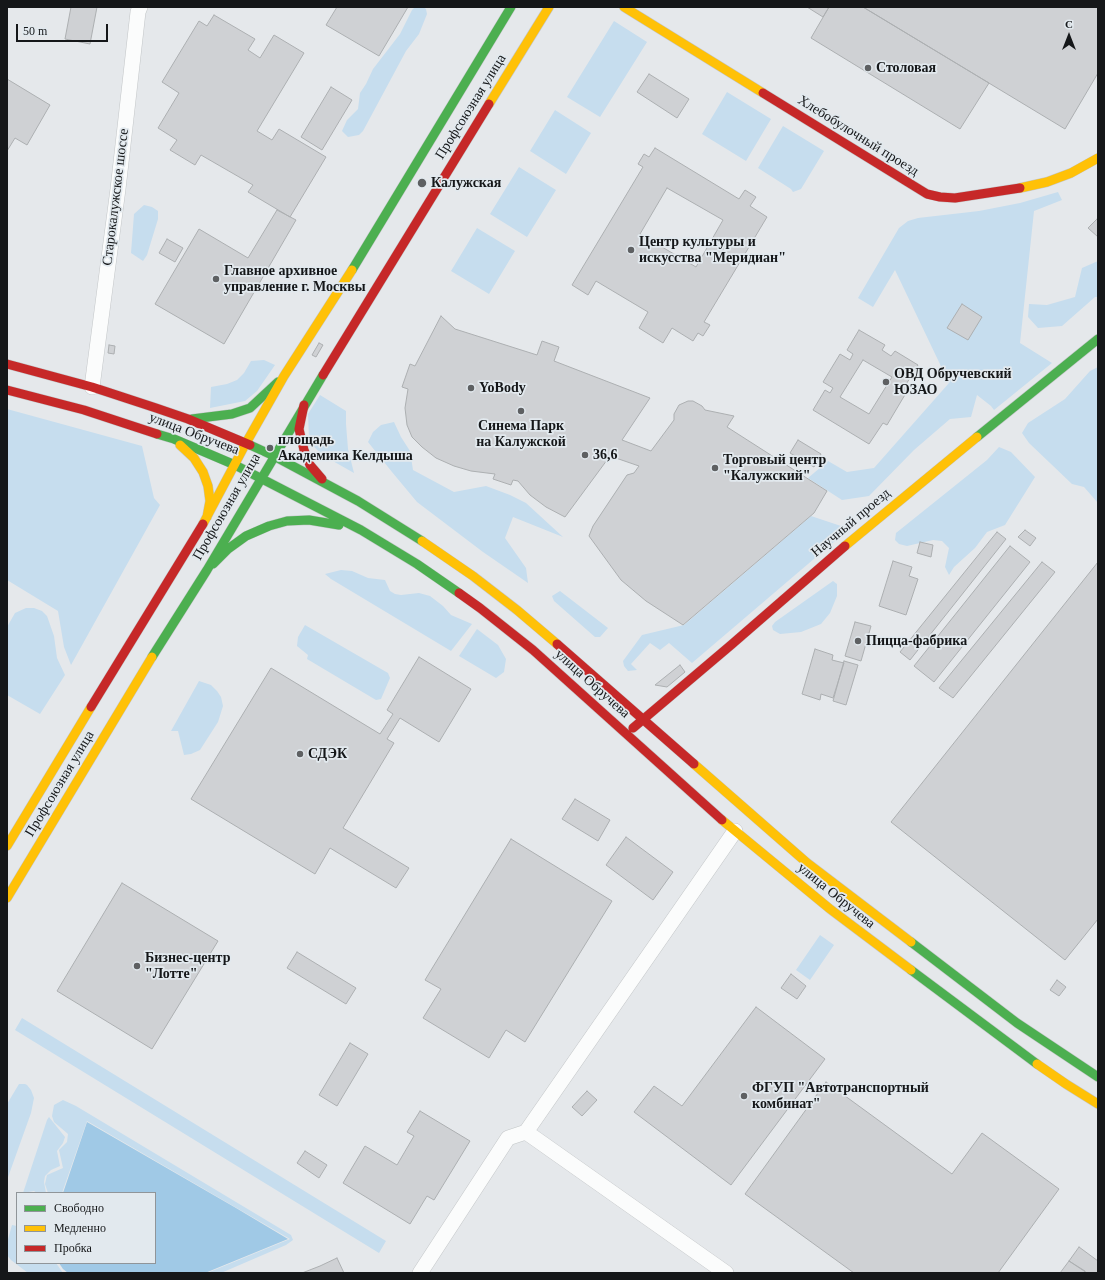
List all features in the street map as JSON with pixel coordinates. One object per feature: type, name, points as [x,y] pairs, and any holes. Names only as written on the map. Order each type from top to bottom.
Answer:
[{"type":"main road","name":"Профсоюзная улица","points":[[246,443],[284,376],[339,291],[511,7]]},
{"type":"main road","name":"Профсоюзная улица","points":[[7,898],[147,664],[207,570],[304,404],[549,7]]},
{"type":"main road","name":"Хлебобулочный проезд","points":[[624,7],[927,194],[955,198],[1009,191],[1047,182],[1071,173],[1098,158]]},
{"type":"main road","name":"Научный проезд","points":[[627,734],[868,526],[1098,339]]},
{"type":"main road","name":"улица Обручева","points":[[7,364],[92,387],[188,419],[274,456],[364,504],[473,576],[552,640],[749,814],[806,862],[1017,1023],[1098,1077]]},
{"type":"main road","points":[[188,419],[216,417],[250,408],[284,376]]},
{"type":"main road","name":"улица Обручева","points":[[7,390],[84,410],[174,440],[235,465],[361,530],[417,564],[480,608],[533,650],[735,831],[830,909],[873,943],[1004,1040],[1066,1084],[1098,1104]]},
{"type":"main road","points":[[304,404],[299,428],[304,450],[310,465],[325,482]]},
{"type":"main road","points":[[174,440],[194,458],[203,472],[208,486],[210,501],[207,517]]},
{"type":"main road","points":[[235,465],[246,443]]},
{"type":"main road","name":"Профсоюзная улица","points":[[7,846],[207,517],[235,465]]},
{"type":"main road","points":[[207,570],[228,549],[246,536],[269,526],[286,521],[309,520],[329,522],[361,530]]},
{"type":"street","name":"Старокалужское шоссе","points":[[92,387],[118,192],[138,12],[140,7]]},
{"type":"street","points":[[420,1273],[508,1138],[526,1132],[735,831]]},
{"type":"street","points":[[526,1132],[726,1273]]},
{"type":"shaded area","points":[[415,7],[423,7],[426,9],[427,14],[419,34],[406,51],[363,131],[359,135],[348,137],[342,131],[347,120],[358,109],[360,93],[373,69],[400,34]]},
{"type":"shaded area","points":[[614,21],[647,42],[600,117],[567,97]]},
{"type":"shaded area","points":[[727,92],[771,119],[746,161],[702,134]]},
{"type":"shaded area","points":[[555,110],[591,133],[566,174],[530,151]]},
{"type":"shaded area","points":[[783,126],[824,151],[801,189],[793,192],[791,189],[758,168]]},
{"type":"shaded area","points":[[519,167],[556,190],[527,237],[490,214]]},
{"type":"shaded area","points":[[1058,192],[1062,200],[1034,211],[1020,343],[1052,363],[994,410],[977,395],[971,417],[950,419],[914,450],[869,496],[842,500],[808,478],[828,461],[847,472],[874,468],[949,383],[895,270],[873,307],[858,298],[899,228],[908,221],[918,218],[979,211],[1020,203]]},
{"type":"shaded area","points":[[144,205],[152,207],[158,211],[158,219],[147,255],[143,261],[131,253],[134,214]]},
{"type":"shaded area","points":[[477,228],[515,251],[489,294],[451,271]]},
{"type":"shaded area","points":[[1098,261],[1098,297],[1095,297],[1062,326],[1038,328],[1028,317],[1029,304],[1047,305],[1075,297],[1082,268]]},
{"type":"shaded area","points":[[264,360],[275,365],[257,391],[245,401],[210,408],[211,387],[227,384],[237,380],[244,373],[251,361]]},
{"type":"shaded area","points":[[1098,367],[1098,503],[1084,487],[1072,484],[1029,443],[1022,433],[1028,423],[1065,399],[1090,371]]},
{"type":"shaded area","points":[[320,395],[346,411],[348,449],[354,473],[324,456],[313,446],[309,438],[308,414]]},
{"type":"shaded area","points":[[7,409],[142,446],[154,498],[160,505],[71,665],[64,647],[58,611],[7,580]]},
{"type":"shaded area","points":[[394,422],[410,451],[413,470],[454,492],[486,486],[510,495],[526,503],[563,537],[513,517],[505,538],[526,568],[528,583],[483,552],[417,502],[392,472],[368,442],[373,432],[381,425]]},
{"type":"shaded area","points":[[999,447],[1011,452],[1035,477],[1005,525],[987,532],[975,548],[954,567],[949,575],[945,567],[949,548],[942,541],[933,540],[907,546],[899,544],[895,540],[896,533],[987,460]]},
{"type":"shaded area","points":[[811,516],[841,526],[844,532],[692,663],[669,643],[660,650],[650,643],[631,664],[637,670],[628,671],[624,666],[623,661],[642,635],[684,625]]},
{"type":"shaded area","points":[[341,570],[352,571],[368,578],[385,580],[390,591],[395,594],[401,595],[419,593],[430,596],[443,606],[451,615],[472,624],[451,651],[325,574]]},
{"type":"shaded area","points":[[833,581],[837,584],[837,596],[830,613],[821,624],[801,632],[780,634],[773,630],[772,626],[775,622]]},
{"type":"shaded area","points":[[560,591],[608,628],[600,637],[595,637],[554,601],[552,596]]},
{"type":"shaded area","points":[[26,608],[34,608],[42,611],[47,616],[54,636],[57,658],[65,675],[40,714],[7,695],[7,627],[15,613]]},
{"type":"shaded area","points":[[305,625],[388,673],[390,678],[381,699],[376,700],[307,659],[308,655],[297,646],[298,637]]},
{"type":"shaded area","points":[[477,629],[498,645],[506,659],[504,672],[496,678],[459,656]]},
{"type":"shaded area","points":[[199,681],[211,685],[217,691],[221,697],[223,706],[218,722],[200,750],[184,755],[178,731],[171,731]]},
{"type":"shaded area","points":[[820,935],[834,945],[810,980],[796,970]]},
{"type":"shaded area","points":[[22,1018],[386,1241],[379,1253],[15,1030]]},
{"type":"shaded area","points":[[19,1084],[27,1085],[34,1098],[31,1113],[7,1180],[7,1104]]},
{"type":"shaded area","points":[[63,1100],[76,1106],[291,1235],[293,1240],[286,1245],[221,1273],[207,1273],[290,1239],[87,1121],[62,1192],[48,1192],[45,1184],[47,1175],[63,1168],[59,1150],[67,1142],[68,1134],[54,1122],[52,1116],[54,1105]]},
{"type":"shaded area","points":[[49,1117],[65,1137],[63,1143],[57,1151],[60,1166],[51,1170],[45,1176],[44,1182],[46,1192],[23,1192]]},
{"type":"shaded area","points":[[12,1225],[16,1226],[16,1264],[7,1255],[7,1243]]},
{"type":"shaded area","points":[[16,1264],[57,1264],[63,1273],[28,1273]]},
{"type":"water","points":[[87,1122],[288,1239],[205,1273],[68,1273],[60,1264],[156,1264],[156,1192],[63,1192]]},
{"type":"building","points":[[71,7],[97,7],[90,44],[65,39]]},
{"type":"building","points":[[337,7],[408,7],[379,56],[326,25]]},
{"type":"building","points":[[807,7],[829,7],[823,17]]},
{"type":"building","points":[[829,7],[863,7],[989,83],[960,129],[811,38]]},
{"type":"building","points":[[863,7],[1098,7],[1098,73],[1065,129]]},
{"type":"building","points":[[214,15],[255,39],[248,50],[260,58],[274,35],[304,53],[257,131],[272,140],[279,129],[326,157],[290,217],[248,192],[253,185],[201,155],[195,165],[170,150],[177,140],[158,128],[179,93],[162,82],[199,21],[207,26]]},
{"type":"building","points":[[649,74],[689,99],[677,118],[637,92]]},
{"type":"building","points":[[7,79],[50,105],[27,145],[15,138],[7,151]]},
{"type":"building","points":[[331,87],[352,100],[322,150],[301,137]]},
{"type":"building","name":"Центр культуры и искусства \"Меридиан\"","points":[[655,148],[739,199],[745,190],[756,197],[750,206],[767,217],[704,322],[710,325],[703,336],[698,333],[693,341],[672,328],[663,343],[639,328],[648,312],[596,281],[588,295],[572,285],[643,167],[638,164],[644,154],[649,157]],"holes":[[[667,188],[723,220],[696,267],[640,234]]]},
{"type":"building","name":"Главное архивное управление г. Москвы","points":[[277,210],[296,220],[224,344],[155,304],[199,229],[248,258]]},
{"type":"building","points":[[1098,219],[1098,237],[1088,228]]},
{"type":"building","points":[[167,239],[183,248],[175,262],[159,253]]},
{"type":"building","points":[[962,304],[982,317],[968,340],[947,328]]},
{"type":"building","name":"Торговый центр \"Калужский\"","points":[[441,316],[455,329],[537,355],[542,341],[559,347],[554,361],[650,398],[622,440],[651,451],[674,420],[674,414],[679,405],[688,401],[693,401],[702,406],[705,410],[734,416],[727,427],[827,491],[814,513],[683,625],[646,601],[621,580],[589,536],[593,526],[627,475],[634,473],[639,466],[610,456],[565,517],[546,507],[530,495],[518,481],[513,480],[511,485],[493,479],[495,474],[471,471],[454,466],[436,458],[412,437],[407,425],[405,408],[408,389],[402,387],[410,364],[415,366]]},
{"type":"building","points":[[859,330],[885,345],[882,350],[891,356],[895,351],[918,365],[905,386],[909,388],[887,425],[883,423],[869,444],[813,410],[825,390],[830,393],[833,388],[823,382],[840,354],[850,360],[853,354],[847,350]],"holes":[[[863,360],[892,377],[869,414],[840,397]]]},
{"type":"building","points":[[319,343],[323,345],[316,357],[312,355]]},
{"type":"building","points":[[109,345],[115,346],[114,354],[108,353]]},
{"type":"building","points":[[798,440],[821,454],[814,467],[790,453]]},
{"type":"building","points":[[1025,530],[1036,538],[1030,546],[1018,537]]},
{"type":"building","points":[[997,532],[1006,539],[910,660],[900,652]]},
{"type":"building","points":[[920,542],[933,545],[931,557],[917,553]]},
{"type":"building","points":[[1010,546],[1030,562],[934,682],[914,666]]},
{"type":"building","points":[[893,561],[912,567],[909,576],[918,579],[906,615],[879,606]]},
{"type":"building","points":[[1042,562],[1055,572],[953,698],[939,688]]},
{"type":"building","points":[[1098,562],[1098,919],[1065,960],[891,822]]},
{"type":"building","name":"Пицца-фабрика","points":[[855,622],[871,626],[861,661],[845,656]]},
{"type":"building","points":[[815,649],[833,655],[832,660],[844,663],[833,698],[821,694],[820,700],[802,694]]},
{"type":"building","points":[[419,657],[471,689],[439,742],[400,718],[387,739],[394,743],[343,828],[409,868],[396,888],[330,848],[315,874],[191,799],[271,668],[380,734],[393,714],[387,710]]},
{"type":"building","points":[[844,661],[858,665],[846,705],[833,701]]},
{"type":"building","points":[[680,665],[685,672],[667,687],[655,685]]},
{"type":"building","points":[[575,799],[610,820],[598,841],[562,819]]},
{"type":"building","points":[[626,837],[673,872],[653,900],[606,865]]},
{"type":"building","points":[[511,839],[612,901],[525,1042],[506,1030],[489,1058],[423,1018],[441,989],[425,980]]},
{"type":"building","name":"Бизнес-центр \"Лотте\"","points":[[122,883],[218,941],[152,1049],[57,991]]},
{"type":"building","points":[[297,952],[356,988],[346,1004],[287,968]]},
{"type":"building","points":[[791,974],[806,986],[797,999],[781,988]]},
{"type":"building","points":[[1057,980],[1066,987],[1059,996],[1050,990]]},
{"type":"building","name":"ФГУП \"Автотранспортный комбинат\"","points":[[756,1007],[825,1059],[731,1185],[634,1112],[654,1086],[682,1106]]},
{"type":"building","points":[[350,1043],[368,1054],[337,1106],[319,1095]]},
{"type":"building","points":[[826,1082],[952,1174],[982,1133],[1059,1189],[998,1273],[854,1273],[745,1194]]},
{"type":"building","points":[[587,1091],[597,1100],[582,1116],[572,1107]]},
{"type":"building","points":[[420,1111],[470,1141],[434,1200],[427,1196],[410,1224],[343,1183],[365,1146],[397,1165],[414,1136],[407,1132]]},
{"type":"building","points":[[305,1151],[327,1165],[319,1178],[297,1163]]},
{"type":"building","points":[[1079,1247],[1098,1261],[1098,1273],[1087,1273],[1069,1261]]},
{"type":"building","points":[[337,1258],[344,1273],[302,1273],[320,1266]]},
{"type":"building","points":[[1069,1261],[1085,1271],[1084,1273],[1060,1273]]},
{"type":"traffic: fast","points":[[352,270],[511,7]]},
{"type":"traffic: fast","points":[[977,437],[1098,339]]},
{"type":"traffic: fast","points":[[152,657],[207,570],[323,375]]},
{"type":"traffic: fast","points":[[192,419],[232,414],[250,408],[278,382]]},
{"type":"traffic: fast","points":[[157,434],[174,439],[235,465],[361,530],[417,564],[459,593]]},
{"type":"traffic: fast","points":[[250,445],[274,456],[358,501],[422,541]]},
{"type":"traffic: fast","points":[[213,564],[228,549],[246,536],[269,526],[287,521],[309,520],[339,525]]},
{"type":"traffic: fast","points":[[911,942],[1017,1023],[1098,1077]]},
{"type":"traffic: fast","points":[[911,970],[1037,1064]]},
{"type":"traffic: slow","points":[[489,104],[549,7]]},
{"type":"traffic: slow","points":[[624,7],[763,93]]},
{"type":"traffic: slow","points":[[1020,188],[1047,182],[1071,173],[1098,158]]},
{"type":"traffic: slow","points":[[203,524],[284,376],[352,270]]},
{"type":"traffic: slow","points":[[845,546],[977,437]]},
{"type":"traffic: slow","points":[[180,445],[194,458],[203,472],[208,486],[210,501],[207,517]]},
{"type":"traffic: slow","points":[[422,541],[473,576],[517,610],[557,644]]},
{"type":"traffic: slow","points":[[7,898],[152,657]]},
{"type":"traffic: slow","points":[[7,846],[91,707]]},
{"type":"traffic: slow","points":[[694,764],[806,862],[911,942]]},
{"type":"traffic: slow","points":[[722,820],[830,909],[911,970]]},
{"type":"traffic: slow","points":[[1037,1064],[1098,1104]]},
{"type":"traffic: jam","points":[[763,93],[927,194],[955,198],[1020,188]]},
{"type":"traffic: jam","points":[[323,375],[489,104]]},
{"type":"traffic: jam","points":[[7,364],[92,387],[156,408],[188,419],[250,445]]},
{"type":"traffic: jam","points":[[7,390],[84,410],[157,434]]},
{"type":"traffic: jam","points":[[304,405],[299,429],[304,450],[310,465],[322,479]]},
{"type":"traffic: jam","points":[[91,707],[203,524]]},
{"type":"traffic: jam","points":[[633,728],[845,546]]},
{"type":"traffic: jam","points":[[459,593],[533,650],[722,820]]},
{"type":"traffic: jam","points":[[557,644],[694,764]]},
{"type":"place","name":"Столовая","points":[[868,68]]},
{"type":"place","name":"Калужская","points":[[422,183]]},
{"type":"place","name":"Центр культуры и искусства \"Меридиан\"","points":[[631,250]]},
{"type":"place","name":"Главное архивное управление г. Москвы","points":[[216,279]]},
{"type":"place","name":"ОВД Обручевский ЮЗАО","points":[[886,382]]},
{"type":"place","name":"YoBody","points":[[471,388]]},
{"type":"place","name":"Синема Парк на Калужской","points":[[521,411]]},
{"type":"place","name":"площадь Академика Келдыша","points":[[270,448]]},
{"type":"place","name":"36,6","points":[[585,455]]},
{"type":"place","name":"Торговый центр \"Калужский\"","points":[[715,468]]},
{"type":"place","name":"Пицца-фабрика","points":[[858,641]]},
{"type":"place","name":"СДЭК","points":[[300,754]]},
{"type":"place","name":"Бизнес-центр \"Лотте\"","points":[[137,966]]},
{"type":"place","name":"ФГУП \"Автотранспортный комбинат\"","points":[[744,1096]]}]
